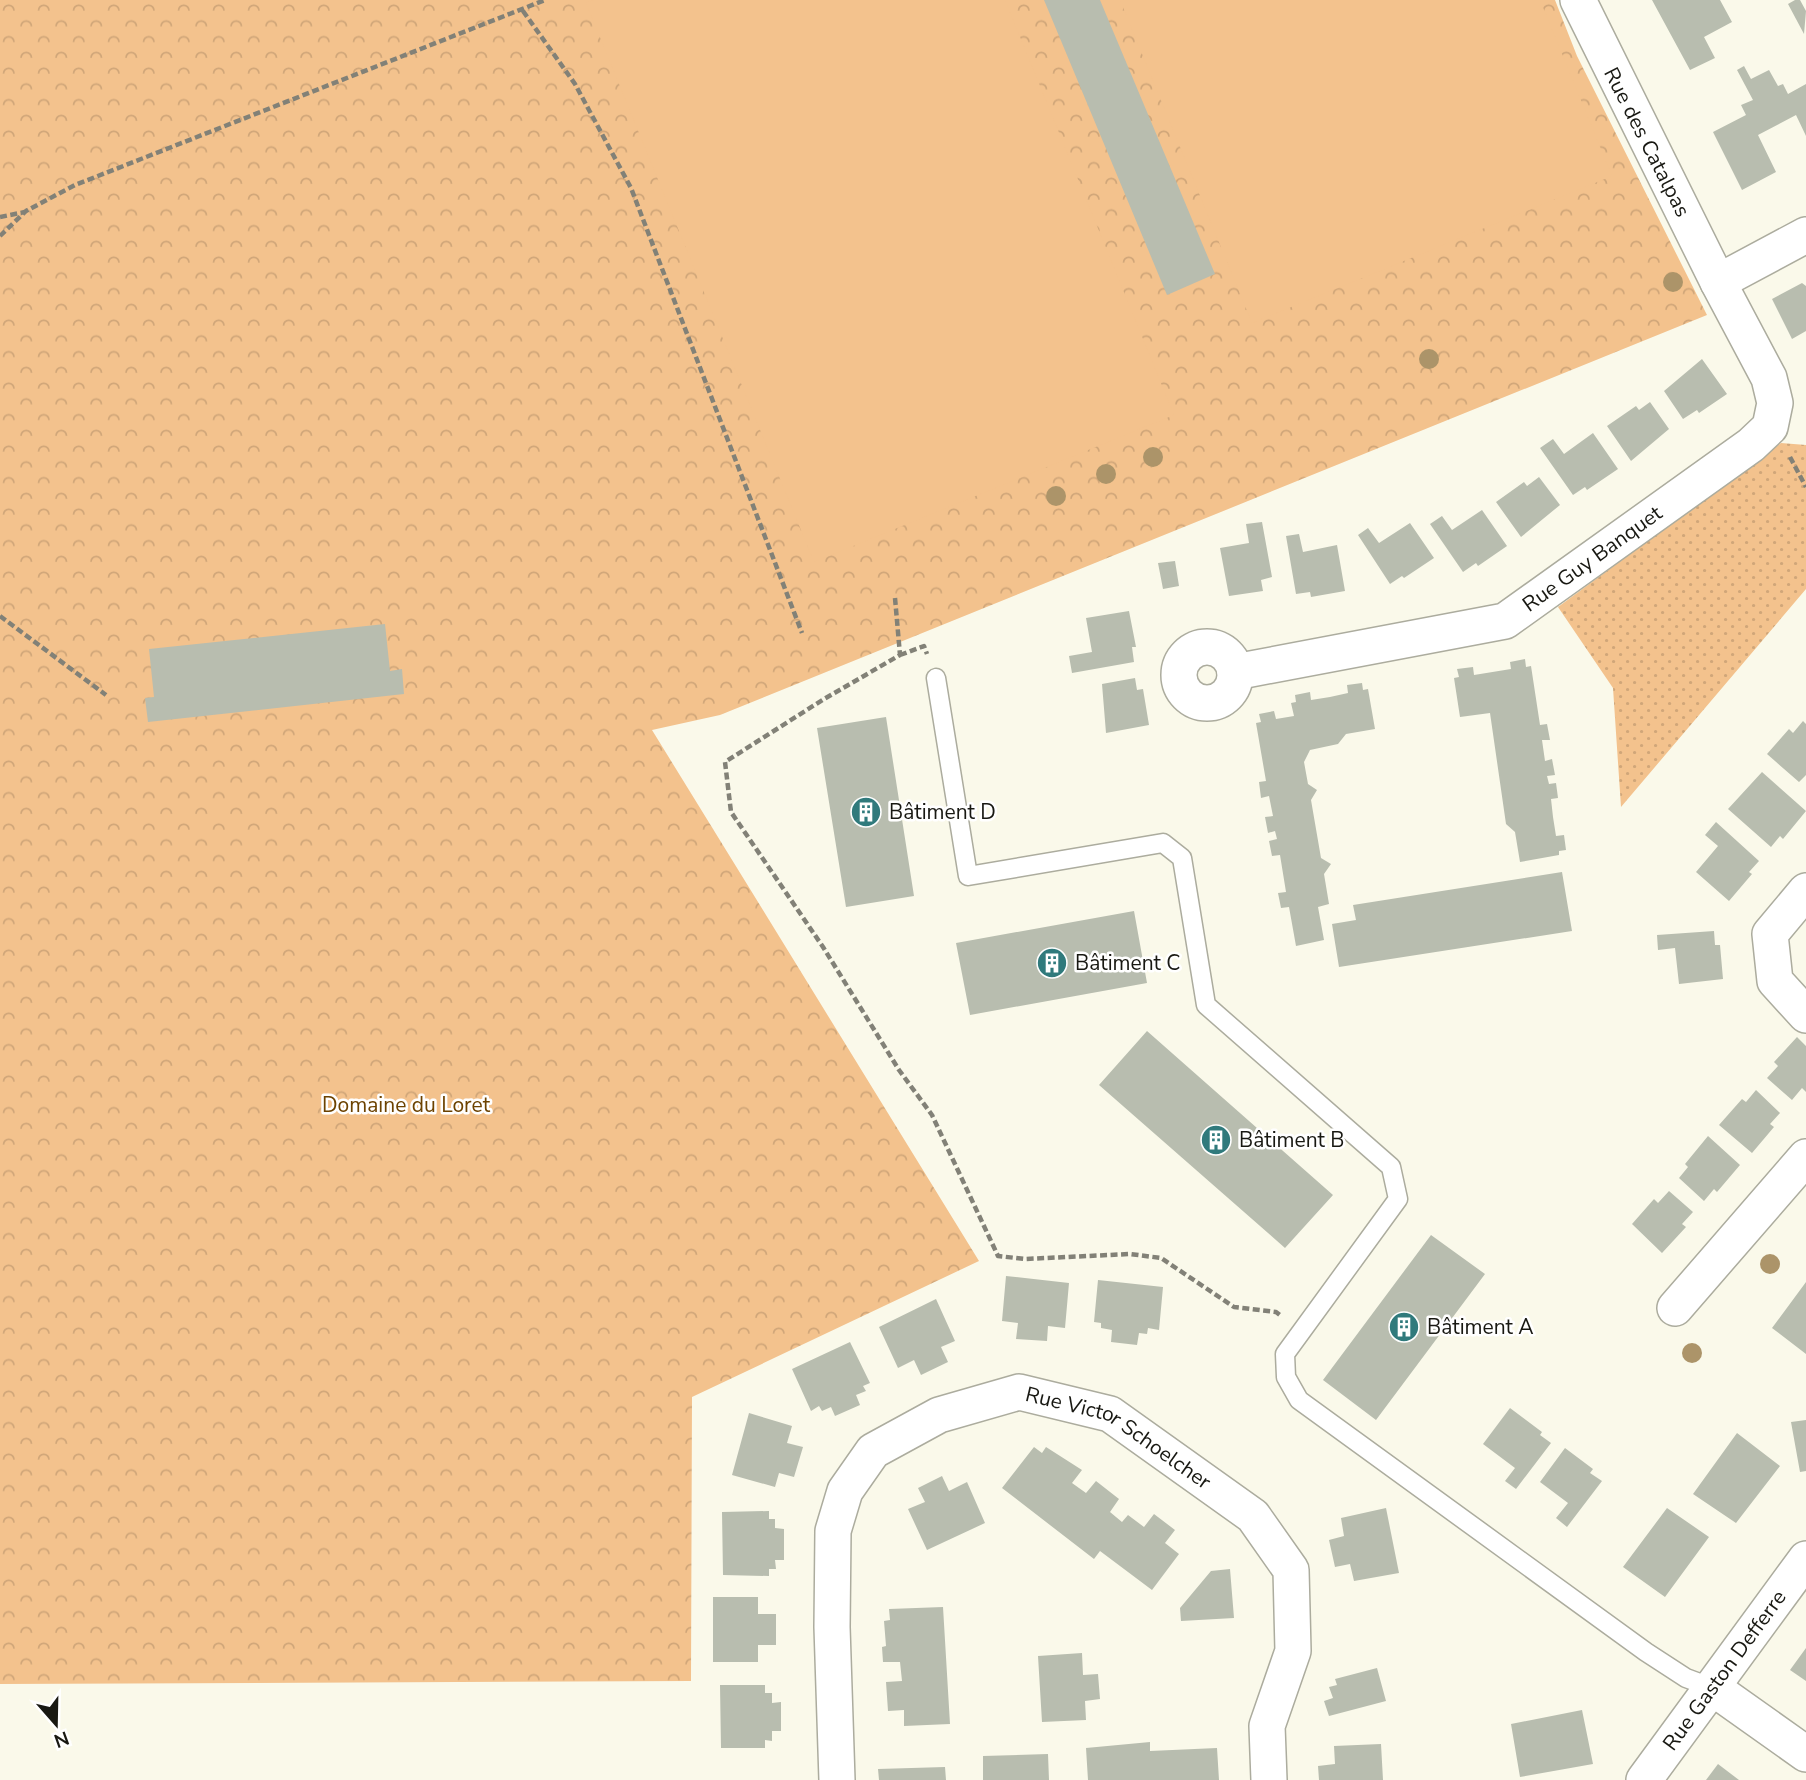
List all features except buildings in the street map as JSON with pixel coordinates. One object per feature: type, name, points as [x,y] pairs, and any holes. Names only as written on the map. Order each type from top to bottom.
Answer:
[{"type":"street","name":"Rue des Catalpas","points":[[1578,0],[1718,282]]},
{"type":"street","points":[[1718,282],[1806,235]]},
{"type":"street","name":"Rue Guy Banquet","points":[[1235,672],[1505,621],[1751,445],[1770,427],[1775,404],[1769,378],[1718,282]]},
{"type":"street","points":[[1806,891],[1770,934],[1775,981],[1806,1015]]},
{"type":"street","points":[[1675,1308],[1806,1157]]},
{"type":"street","name":"Rue Victor Schoelcher","points":[[838,1780],[832,1627],[833,1531],[845,1491],[873,1451],[939,1415],[1018,1392],[1110,1414],[1253,1516],[1291,1570],[1293,1651],[1267,1726],[1269,1780]]},
{"type":"street","name":"Rue Gaston Defferre","points":[[1644,1780],[1806,1559]]},
{"type":"street","points":[[1713,1688],[1806,1754]]},
{"type":"lane","points":[[936,678],[968,876],[1163,843],[1182,858],[1206,1005],[1391,1167],[1398,1199],[1285,1354],[1286,1377],[1299,1400],[1646,1652],[1686,1678],[1713,1688]]},
{"type":"path","points":[[0,217],[26,211],[75,185],[545,0]]},
{"type":"path","points":[[523,10],[575,84],[631,188],[802,633]]},
{"type":"path","points":[[0,236],[26,211]]},
{"type":"path","points":[[895,598],[900,655],[824,699],[725,762],[731,812],[823,947],[899,1070],[933,1115],[998,1255],[1025,1259],[1130,1254],[1161,1258],[1234,1307],[1276,1312],[1301,1331]]},
{"type":"path","points":[[0,616],[106,695]]},
{"type":"green space","name":"Domaine du Loret","points":[[0,0],[1555,0],[1577,56],[1707,315],[720,715],[652,730],[979,1261],[692,1397],[691,1681],[0,1684]]},
{"type":"green space","points":[[594,0],[1005,0],[1174,415],[814,562],[586,3]]},
{"type":"green space","points":[[1120,0],[1540,0],[1612,176],[1252,323]]},
{"type":"green space","points":[[1781,443],[1806,445],[1806,589],[1621,807],[1613,688],[1558,607]]},
{"type":"place","name":"Bâtiment D","points":[[866,812]]},
{"type":"place","name":"Bâtiment C","points":[[1052,963]]},
{"type":"place","name":"Bâtiment B","points":[[1216,1140]]},
{"type":"place","name":"Bâtiment A","points":[[1404,1327]]}]
